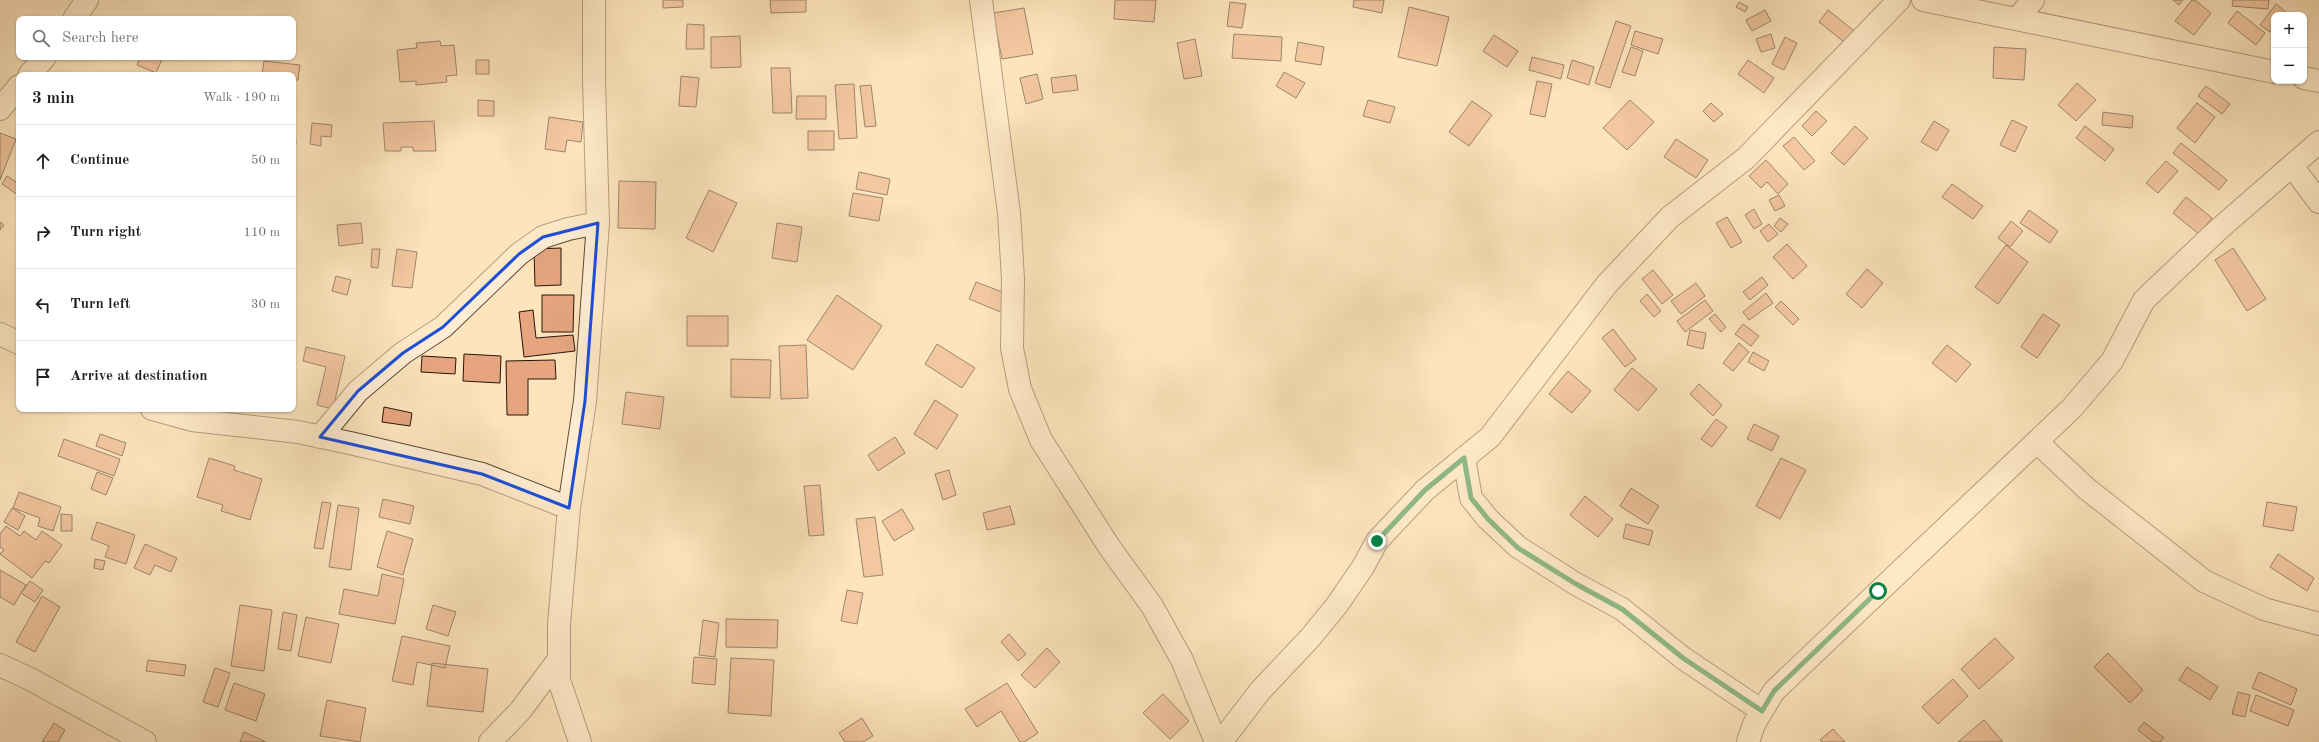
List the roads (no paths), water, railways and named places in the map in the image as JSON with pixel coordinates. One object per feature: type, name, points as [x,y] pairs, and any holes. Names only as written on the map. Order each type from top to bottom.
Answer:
[{"type":"street","points":[[76,16],[87,0]]},
{"type":"street","points":[[580,742],[559,680],[559,624],[569,508],[585,401],[598,223],[594,80],[594,0]]},
{"type":"street","points":[[982,0],[1009,213],[1013,279],[1012,348],[1020,389],[1041,440],[1110,548],[1152,606],[1182,660],[1213,739],[1310,638],[1337,604],[1363,567],[1377,541],[1425,490],[1490,437],[1607,284],[1670,217],[1746,158],[1899,0]]},
{"type":"street","points":[[1923,0],[2271,71]]},
{"type":"street","points":[[2017,19],[2033,0]]},
{"type":"street","points":[[32,72],[42,60]]},
{"type":"street","points":[[2307,79],[2319,82]]},
{"type":"street","points":[[0,109],[16,90]]},
{"type":"street","points":[[1748,742],[1754,724],[1774,691],[2072,408],[2112,361],[2144,300],[2219,229],[2319,142]]},
{"type":"street","points":[[2292,166],[2319,202]]},
{"type":"street","points":[[320,437],[358,391],[403,353],[443,327],[519,254],[543,237],[568,229],[598,223]]},
{"type":"street","points":[[0,334],[16,342]]},
{"type":"street","points":[[163,412],[192,420],[298,432],[482,474],[569,508]]},
{"type":"street","points":[[2037,442],[2087,489],[2204,581],[2264,609],[2319,624]]},
{"type":"street","points":[[1464,458],[1471,498],[1488,519],[1518,548],[1576,584],[1622,609],[1683,658],[1762,711]]},
{"type":"street","points":[[490,742],[520,711],[559,659]]},
{"type":"street","points":[[0,666],[30,679],[145,742]]}]
